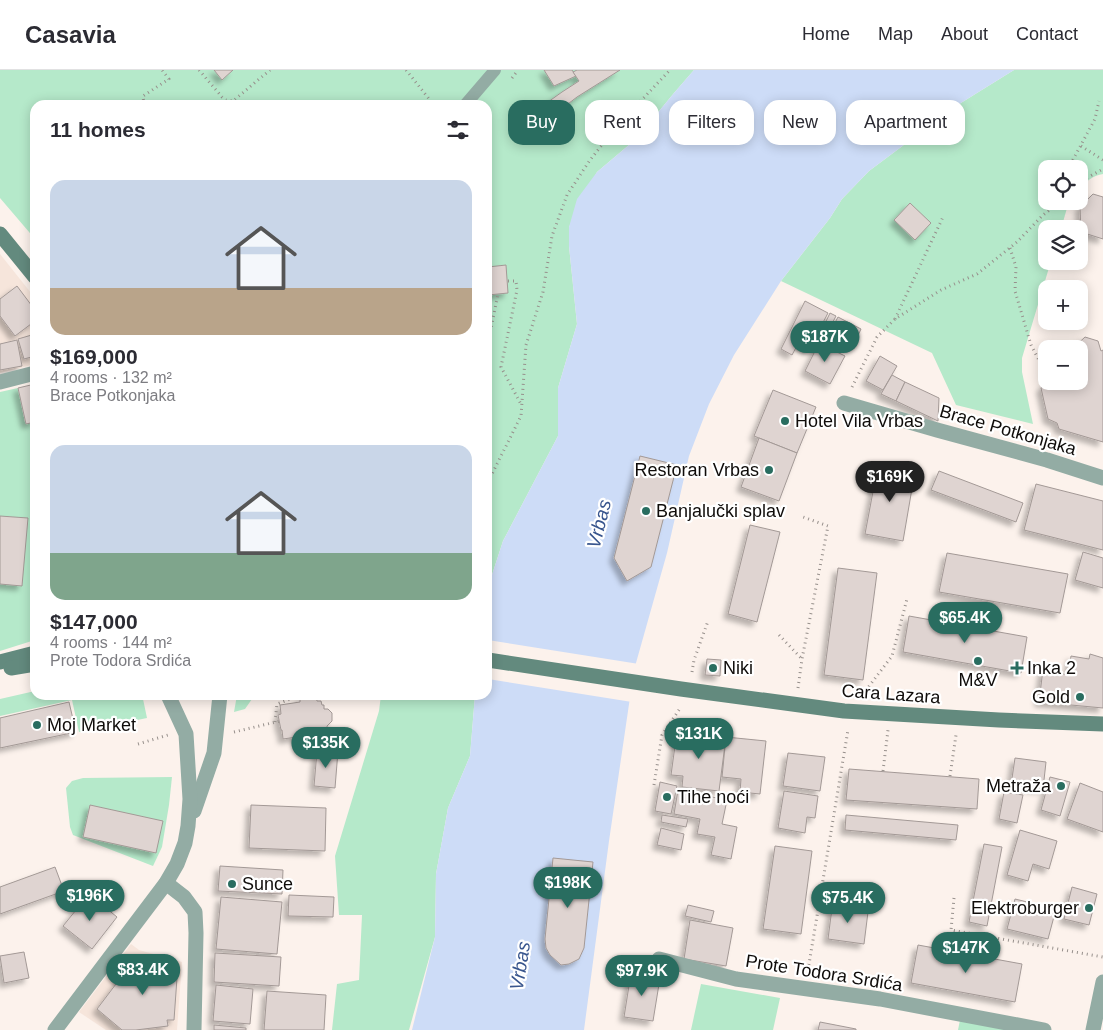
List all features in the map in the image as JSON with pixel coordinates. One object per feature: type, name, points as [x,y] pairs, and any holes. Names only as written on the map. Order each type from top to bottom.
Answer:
[{"type":"street","points":[[0,234],[30,271]]},
{"type":"street","points":[[0,382],[30,374]]},
{"type":"street","name":"Brace Potkonjaka","points":[[844,403],[1047,460],[1103,478]]},
{"type":"street","points":[[0,662],[30,654]]},
{"type":"street","name":"Cara Lazara","points":[[492,661],[681,689],[844,710],[1102,725]]},
{"type":"street","points":[[0,669],[30,665]]},
{"type":"street","points":[[55,1030],[166,883],[177,864],[185,843],[190,799],[186,734],[170,700]]},
{"type":"street","points":[[188,826],[214,753],[219,700]]},
{"type":"street","points":[[166,883],[184,897],[195,912],[194,1030]]},
{"type":"street","name":"Prote Todora Srdića","points":[[659,959],[736,979],[880,999],[1044,1030]]},
{"type":"street","points":[[1092,1030],[1103,982]]},
{"type":"lane","points":[[469,100],[495,70]]},
{"type":"path","points":[[144,100],[144,96],[169,78],[162,70]]},
{"type":"path","points":[[200,70],[226,100]]},
{"type":"path","points":[[234,100],[270,70]]},
{"type":"path","points":[[406,70],[430,100]]},
{"type":"path","points":[[492,474],[521,416],[526,346],[543,292],[552,236],[567,195],[590,160],[618,125],[670,70]]},
{"type":"path","points":[[1073,160],[1096,119],[1099,101]]},
{"type":"path","points":[[1082,146],[1103,160]]},
{"type":"path","points":[[1088,177],[1103,169]]},
{"type":"path","points":[[844,403],[877,337],[895,319],[941,290],[977,274],[1017,242],[1049,210]]},
{"type":"path","points":[[895,319],[943,217]]},
{"type":"path","points":[[1010,248],[1016,267],[1015,291],[1031,345],[1038,357]]},
{"type":"path","points":[[508,281],[516,281],[517,290],[501,367],[522,406]]},
{"type":"path","points":[[492,323],[498,294]]},
{"type":"path","points":[[798,689],[828,526],[803,517]]},
{"type":"path","points":[[867,689],[892,656],[907,599]]},
{"type":"path","points":[[691,676],[694,660],[708,621]]},
{"type":"path","points":[[779,635],[802,659]]},
{"type":"path","points":[[275,722],[277,704],[288,700]]},
{"type":"path","points":[[654,785],[662,734],[682,707]]},
{"type":"path","points":[[228,734],[280,721]]},
{"type":"path","points":[[805,988],[848,725]]},
{"type":"path","points":[[883,772],[888,728]]},
{"type":"path","points":[[138,744],[173,734]]},
{"type":"path","points":[[950,776],[956,735]]},
{"type":"path","points":[[954,898],[951,930],[1103,957]]},
{"type":"shaded area","points":[[0,254],[30,292],[30,365],[0,373]]},
{"type":"shaded area","points":[[131,944],[139,950],[182,962],[177,1030],[106,1030],[79,1012]]},
{"type":"green space","points":[[0,70],[694,70],[659,111],[659,100],[585,100],[585,145],[629,145],[597,172],[569,227],[569,246],[577,324],[558,388],[558,436],[503,541],[492,575],[492,100],[30,100],[30,233],[0,198]]},
{"type":"green space","points":[[1014,70],[1103,70],[1103,174],[1088,181],[1088,160],[1038,160],[1038,210],[1066,210],[1064,220],[1038,220],[1038,270],[1048,270],[1045,280],[1038,280],[1038,304],[1022,358],[1022,372],[1033,424],[956,405],[932,353],[781,281],[830,218],[842,199],[869,171],[904,145],[965,145],[965,100]]},
{"type":"green space","points":[[18,388],[25,422],[30,421],[30,642],[0,651],[0,392]]},
{"type":"green space","points":[[30,692],[30,700],[72,700],[0,716],[0,699]]},
{"type":"green space","points":[[72,700],[143,700],[147,718],[79,732]]},
{"type":"green space","points":[[236,700],[251,700],[245,709],[234,712]]},
{"type":"green space","points":[[380,700],[475,700],[470,756],[448,808],[436,874],[435,937],[409,1030],[332,1030],[337,984],[359,980],[362,915],[339,915],[335,856],[379,711]]},
{"type":"green space","points":[[172,777],[162,847],[153,866],[73,835],[70,827],[66,788],[72,781],[83,778]]},
{"type":"green space","points":[[701,984],[780,998],[773,1030],[691,1030]]},
{"type":"green space","points":[[960,1020],[1007,1030],[958,1030]]},
{"type":"water","name":"Vrbas","points":[[694,70],[1014,70],[965,100],[846,100],[846,145],[904,145],[869,171],[842,199],[830,218],[781,281],[734,355],[709,404],[689,456],[667,553],[634,670],[584,1030],[412,1030],[435,937],[436,874],[448,808],[470,756],[475,700],[492,700],[492,575],[503,541],[558,436],[558,388],[577,324],[569,246],[569,227],[577,199],[597,172],[629,145],[659,145],[659,111]]},
{"type":"pier","points":[[492,641],[639,664],[632,702],[492,680]]},
{"type":"building","points":[[214,70],[233,70],[222,80]]},
{"type":"building","points":[[544,70],[572,70],[576,76],[554,86]]},
{"type":"building","points":[[577,70],[620,70],[573,100],[551,100],[579,81],[573,72]]},
{"type":"building","points":[[1093,194],[1103,197],[1103,239],[1088,234],[1088,220],[1081,220],[1080,210],[1088,210],[1088,199]]},
{"type":"building","points":[[910,203],[931,223],[915,240],[894,220]]},
{"type":"building","points":[[506,265],[508,293],[492,295],[492,267]]},
{"type":"building","points":[[17,286],[30,303],[30,325],[15,336],[0,316],[0,299]]},
{"type":"building","points":[[805,301],[828,313],[809,349],[798,344],[792,355],[781,349]]},
{"type":"building","points":[[830,313],[836,316],[823,341],[818,338]]},
{"type":"building","points":[[838,317],[861,329],[855,342],[831,330]]},
{"type":"building","points":[[30,335],[30,357],[24,359],[18,339]]},
{"type":"building","points":[[1085,337],[1098,341],[1101,351],[1103,350],[1103,442],[1059,429],[1057,423],[1048,419],[1041,390],[1088,390],[1088,340],[1082,340]]},
{"type":"building","points":[[17,340],[22,366],[0,370],[0,344]]},
{"type":"building","points":[[819,343],[845,356],[830,384],[805,371]]},
{"type":"building","points":[[880,356],[897,366],[883,390],[866,381]]},
{"type":"building","points":[[892,375],[905,382],[896,401],[881,394]]},
{"type":"building","points":[[905,382],[939,398],[938,421],[896,401]]},
{"type":"building","points":[[30,385],[30,423],[26,424],[18,388]]},
{"type":"building","name":"Hotel Vila Vrbas","points":[[773,390],[816,407],[797,453],[754,436]]},
{"type":"building","name":"Restoran Vrbas","points":[[759,438],[797,453],[779,501],[741,487]]},
{"type":"building","name":"Banjalučki splav","points":[[640,456],[677,465],[651,567],[627,581],[614,558]]},
{"type":"building","points":[[878,465],[915,471],[903,541],[865,534]]},
{"type":"building","points":[[939,471],[1023,503],[1016,522],[931,490]]},
{"type":"building","points":[[1036,484],[1103,501],[1103,550],[1024,530]]},
{"type":"building","points":[[0,516],[28,518],[22,586],[0,584]]},
{"type":"building","points":[[750,525],[780,532],[757,622],[728,614]]},
{"type":"building","points":[[1083,552],[1103,558],[1103,588],[1075,580]]},
{"type":"building","points":[[947,553],[1068,574],[1060,613],[939,592]]},
{"type":"building","points":[[838,568],[877,573],[863,680],[824,675]]},
{"type":"building","points":[[909,616],[1027,637],[1021,673],[903,652]]},
{"type":"building","points":[[1090,654],[1103,658],[1103,708],[1039,702],[1043,669],[1068,675],[1071,656],[1089,659]]},
{"type":"building","name":"Niki","points":[[707,659],[721,660],[720,676],[705,675]]},
{"type":"building","points":[[300,700],[321,701],[324,709],[328,709],[332,713],[332,721],[327,726],[328,735],[322,735],[323,738],[304,740],[304,736],[283,739],[278,715],[281,714],[280,705],[300,702]]},
{"type":"building","name":"Moj Market","points":[[69,702],[76,732],[0,748],[0,718]]},
{"type":"building","points":[[677,731],[726,737],[719,791],[682,787],[683,776],[671,775]]},
{"type":"building","points":[[726,737],[766,741],[760,794],[740,792],[741,779],[722,777]]},
{"type":"building","points":[[317,751],[338,751],[335,788],[314,786]]},
{"type":"building","points":[[788,753],[825,757],[820,791],[783,786]]},
{"type":"building","points":[[1015,758],[1046,762],[1043,789],[1011,785]]},
{"type":"building","points":[[849,769],[979,779],[977,809],[846,800]]},
{"type":"building","points":[[1050,777],[1070,782],[1060,816],[1041,810]]},
{"type":"building","points":[[660,782],[677,786],[671,814],[655,811]]},
{"type":"building","points":[[1080,783],[1103,792],[1103,832],[1067,819]]},
{"type":"building","points":[[678,790],[727,800],[722,824],[737,827],[731,859],[711,855],[715,837],[697,834],[700,819],[674,814]]},
{"type":"building","points":[[784,791],[818,796],[815,818],[807,817],[805,833],[778,828]]},
{"type":"building","points":[[1004,792],[1023,795],[1017,823],[999,819]]},
{"type":"building","points":[[90,805],[163,821],[156,853],[83,837]]},
{"type":"building","points":[[251,805],[326,808],[325,851],[249,848]]},
{"type":"building","points":[[662,815],[688,819],[686,827],[661,822]]},
{"type":"building","points":[[846,815],[958,825],[956,840],[845,830]]},
{"type":"building","points":[[661,828],[684,834],[681,850],[657,845]]},
{"type":"building","points":[[1020,830],[1057,841],[1049,869],[1033,864],[1028,881],[1007,875]]},
{"type":"building","points":[[984,844],[1002,847],[987,926],[969,922]]},
{"type":"building","points":[[775,846],[812,851],[801,934],[763,929]]},
{"type":"building","points":[[553,858],[593,862],[584,948],[579,959],[569,964],[561,965],[550,955],[546,948],[545,939]]},
{"type":"building","points":[[220,866],[283,870],[282,894],[218,891]]},
{"type":"building","points":[[55,867],[64,891],[0,914],[0,887]]},
{"type":"building","points":[[1072,887],[1097,894],[1089,925],[1064,919]]},
{"type":"building","points":[[89,894],[117,917],[92,949],[63,926]]},
{"type":"building","points":[[289,895],[334,897],[333,917],[288,916]]},
{"type":"building","points":[[221,897],[282,902],[277,954],[216,949]]},
{"type":"building","points":[[1015,899],[1056,909],[1048,939],[1007,929]]},
{"type":"building","points":[[842,902],[861,905],[860,911],[868,912],[864,944],[828,939],[832,908],[841,909]]},
{"type":"building","points":[[688,905],[714,911],[711,922],[685,916]]},
{"type":"building","points":[[690,920],[733,928],[726,966],[684,959]]},
{"type":"building","points":[[918,945],[1022,964],[1015,1002],[911,983]]},
{"type":"building","points":[[24,952],[29,978],[4,983],[0,956]]},
{"type":"building","points":[[215,953],[281,957],[279,986],[214,982]]},
{"type":"building","points":[[138,955],[178,964],[174,1020],[167,1020],[168,1026],[122,1030],[97,1009]]},
{"type":"building","points":[[631,973],[660,978],[653,1021],[624,1017]]},
{"type":"building","points":[[216,985],[253,989],[250,1024],[213,1021]]},
{"type":"building","points":[[267,991],[326,995],[324,1030],[264,1030]]},
{"type":"building","points":[[820,1022],[856,1029],[856,1030],[818,1030]]},
{"type":"building","points":[[214,1025],[246,1028],[246,1030],[214,1030]]},
{"type":"place","name":"Hotel Vila Vrbas","points":[[785,421]]},
{"type":"place","name":"Restoran Vrbas","points":[[769,470]]},
{"type":"place","name":"Banjalučki splav","points":[[646,511]]},
{"type":"place","name":"M&V","points":[[978,661]]},
{"type":"place","name":"Niki","points":[[713,668]]},
{"type":"place","name":"Inka 2","points":[[1017,668]]},
{"type":"place","name":"Gold","points":[[1080,697]]},
{"type":"place","name":"Moj Market","points":[[37,725]]},
{"type":"place","name":"Metraža","points":[[1061,786]]},
{"type":"place","name":"Tihe noći","points":[[667,797]]},
{"type":"place","name":"Sunce","points":[[232,884]]},
{"type":"place","name":"Elektroburger","points":[[1089,908]]}]
